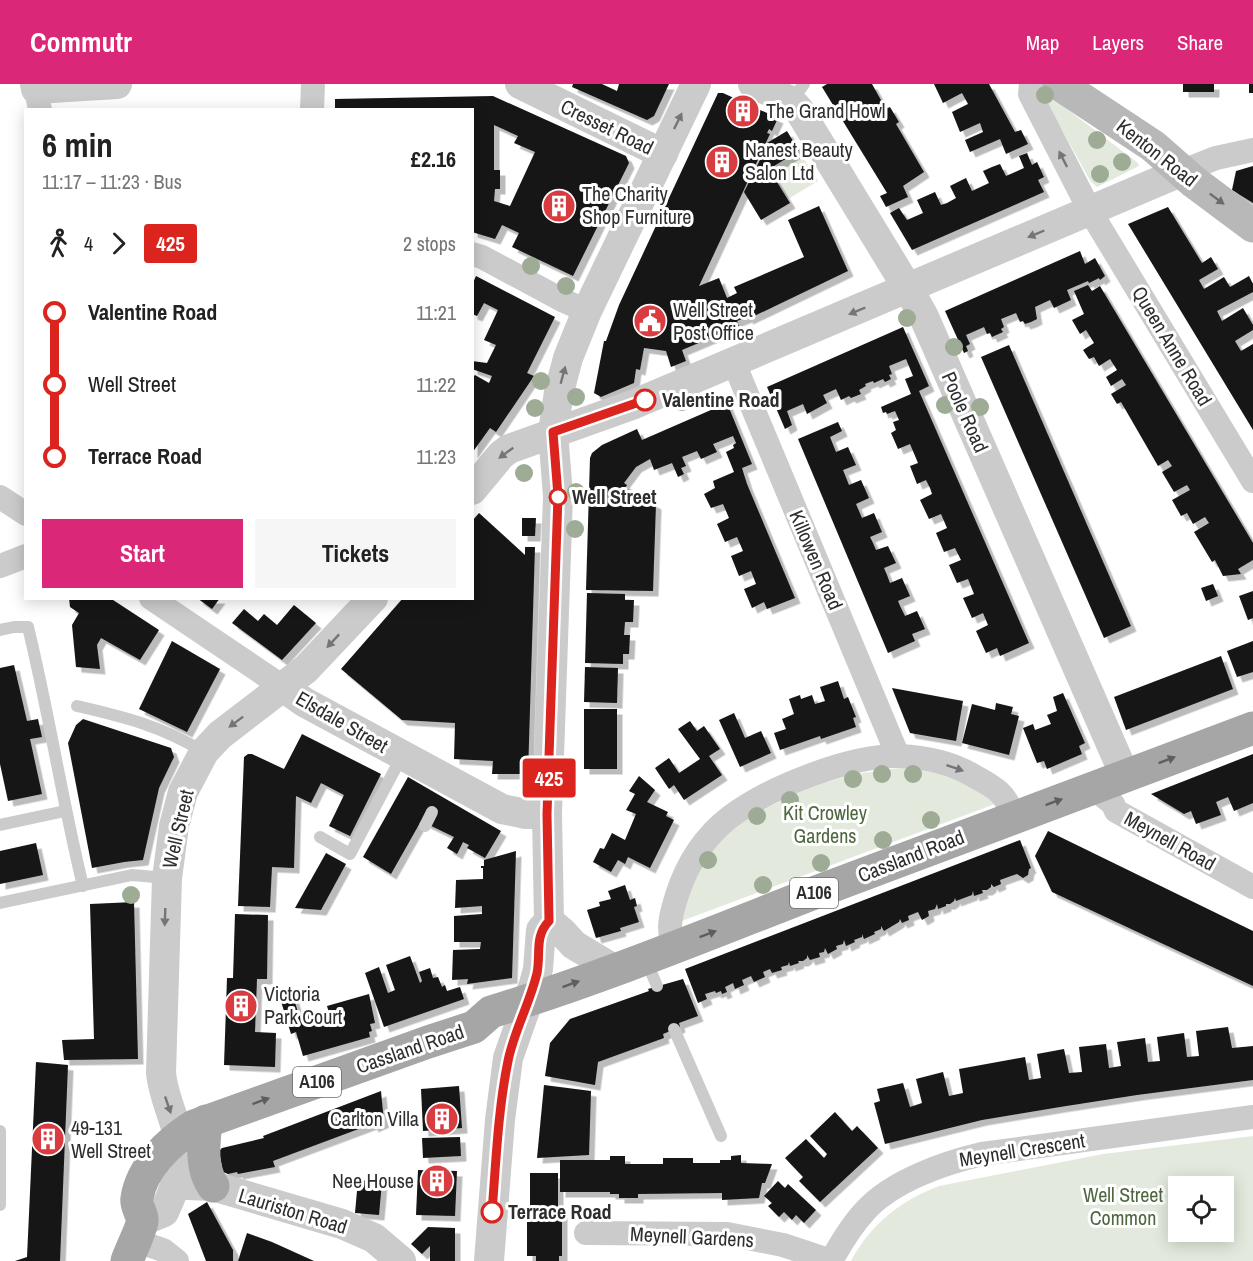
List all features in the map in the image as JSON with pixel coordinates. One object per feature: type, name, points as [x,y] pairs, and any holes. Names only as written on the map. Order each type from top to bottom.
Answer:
[{"type":"main road","name":"Kenton Road","points":[[1059,84],[1153,146],[1194,182],[1253,226]]},
{"type":"main road","name":"Cassland Road","points":[[178,1136],[194,1125],[474,1027],[491,1012],[614,969],[658,964],[1014,816],[1253,728]]},
{"type":"main road","points":[[206,1121],[204,1162],[213,1186]]},
{"type":"main road","name":"A106","points":[[134,1241],[136,1200],[144,1180],[159,1154],[178,1136]]},
{"type":"street","points":[[37,94],[117,84]]},
{"type":"street","points":[[312,108],[313,84]]},
{"type":"street","name":"Cresset Road","points":[[520,84],[663,154]]},
{"type":"street","points":[[489,1261],[500,1120],[508,1058],[538,969],[541,930],[549,921],[547,814],[558,496],[553,432],[563,373],[587,310],[696,84]]},
{"type":"street","name":"Poole Road","points":[[753,84],[797,93],[799,110],[924,317],[1125,776]]},
{"type":"street","points":[[1031,84],[1030,94],[1090,211]]},
{"type":"street","points":[[474,488],[501,455],[509,449],[632,405],[734,363],[1183,171],[1226,156],[1253,150]]},
{"type":"street","name":"Queen Anne Road","points":[[1090,211],[1253,481]]},
{"type":"street","points":[[474,255],[562,300],[587,310]]},
{"type":"street","name":"Killowen Road","points":[[734,363],[898,756]]},
{"type":"street","points":[[0,497],[24,513]]},
{"type":"street","points":[[0,566],[24,557]]},
{"type":"street","name":"Elsdale Street","points":[[154,600],[304,702],[402,756],[446,784],[502,809],[526,814],[547,814]]},
{"type":"street","name":"Well Street","points":[[134,1241],[164,1212],[179,1171],[178,1136],[165,1095],[161,1073],[167,878],[174,826],[183,792],[204,752],[231,725],[306,669],[371,600]]},
{"type":"street","points":[[658,964],[668,933],[673,906],[693,856],[711,834],[729,818],[752,802],[790,783],[869,759],[898,756],[926,759],[967,771],[993,787],[1008,800],[1014,816]]},
{"type":"street","name":"Meynell Road","points":[[1093,788],[1113,804],[1116,811],[1253,887]]},
{"type":"street","points":[[549,921],[574,945],[614,969]]},
{"type":"street","name":"Cassland Road","points":[[474,1027],[508,1058]]},
{"type":"street","name":"Meynell Crescent","points":[[831,1261],[846,1235],[867,1208],[887,1193],[951,1162],[982,1154],[1253,1116]]},
{"type":"street","name":"Lauriston Road","points":[[175,1187],[213,1186],[342,1224],[374,1238],[401,1261]]},
{"type":"street","name":"Meynell Gardens","points":[[586,1233],[728,1234],[783,1245],[831,1261]]},
{"type":"street","points":[[134,1241],[163,1250],[177,1261]]},
{"type":"lane","points":[[0,630],[28,627],[48,710],[65,811],[83,886]]},
{"type":"lane","points":[[77,706],[152,725],[204,752]]},
{"type":"lane","points":[[320,837],[350,854],[402,756]]},
{"type":"lane","points":[[0,825],[65,811]]},
{"type":"lane","points":[[425,826],[432,812]]},
{"type":"lane","points":[[0,903],[132,875],[167,878]]},
{"type":"lane","points":[[674,1029],[722,1136]]},
{"type":"lane","points":[[0,1131],[0,1205]]},
{"type":"green space","points":[[1042,90],[1139,166],[1097,187],[1091,182],[1040,91]]},
{"type":"green space","points":[[799,151],[818,181],[788,199],[769,169]]},
{"type":"green space","name":"Kit Crowley Gardens","points":[[900,768],[922,768],[967,783],[995,804],[679,922],[687,890],[716,843],[751,816],[818,785],[855,774]]},
{"type":"green space","name":"Well Street Common","points":[[1253,1136],[1253,1261],[851,1261],[868,1236],[888,1215],[912,1199],[939,1186],[1103,1154]]},
{"type":"building","points":[[573,84],[602,84],[617,91],[619,84],[669,84],[654,116],[647,120],[572,87]]},
{"type":"building","points":[[827,84],[872,84],[886,109],[890,107],[899,122],[896,124],[924,172],[903,186],[908,197],[886,207],[880,196],[887,193],[822,87]]},
{"type":"building","points":[[934,84],[989,84],[1015,132],[1021,130],[1028,144],[1006,154],[1000,139],[970,152],[965,140],[983,132],[980,123],[960,132],[952,112],[968,104],[962,93],[943,103]]},
{"type":"building","points":[[1183,84],[1214,84],[1214,92],[1183,92]]},
{"type":"building","points":[[1249,84],[1253,84],[1253,93],[1249,93]]},
{"type":"building","points":[[718,93],[723,93],[778,118],[772,131],[769,129],[767,133],[770,134],[699,286],[719,278],[727,298],[737,293],[734,287],[804,257],[788,220],[819,206],[848,271],[748,319],[747,317],[737,321],[739,326],[682,350],[686,361],[671,367],[666,351],[644,348],[640,370],[636,369],[634,383],[601,397],[594,393],[604,341],[606,341],[619,305]]},
{"type":"building","points":[[493,96],[626,156],[629,163],[573,276],[512,247],[519,233],[502,225],[495,239],[474,233],[474,108],[335,108],[335,99]],"holes":[[[494,125],[518,136],[514,143],[535,152],[510,206],[494,201],[495,189],[500,189],[500,170],[494,170]]]},
{"type":"building","points":[[787,131],[799,151],[769,169],[790,203],[761,220],[744,192],[762,156],[771,150],[767,143]]},
{"type":"building","points":[[1027,153],[1032,165],[1037,162],[1044,177],[1038,180],[1044,192],[912,250],[890,213],[899,208],[907,220],[923,213],[917,200],[935,192],[941,205],[947,203],[956,198],[950,186],[966,178],[972,191],[989,183],[983,171],[992,167],[1000,164],[1006,176],[1024,168],[1019,156]]},
{"type":"building","points":[[1253,166],[1253,203],[1232,190],[1236,171]]},
{"type":"building","points":[[1168,207],[1202,263],[1211,257],[1218,269],[1199,280],[1204,289],[1224,277],[1230,287],[1249,276],[1253,284],[1253,292],[1217,311],[1222,321],[1243,308],[1253,325],[1253,330],[1235,341],[1241,351],[1253,344],[1253,430],[1128,224]]},
{"type":"building","points":[[1080,251],[1085,264],[1095,258],[1105,276],[1100,280],[1099,278],[1089,283],[1088,281],[1067,290],[1071,300],[1054,308],[1050,300],[1035,307],[1037,319],[1031,322],[1025,324],[1023,321],[1020,322],[1016,313],[1001,319],[1003,332],[992,337],[990,333],[987,334],[984,327],[966,335],[970,344],[966,346],[968,351],[964,353],[945,311]]},
{"type":"building","points":[[476,276],[555,317],[527,373],[534,376],[496,432],[490,428],[474,450],[474,376],[489,383],[492,376],[474,370],[474,361],[487,363],[496,345],[484,340],[498,310],[484,303],[477,316],[474,315]]},
{"type":"building","points":[[1088,285],[1092,291],[1100,286],[1253,543],[1253,560],[1238,569],[1241,574],[1223,576],[1215,560],[1212,562],[1194,532],[1209,523],[1205,517],[1193,524],[1187,513],[1181,516],[1172,500],[1190,490],[1187,485],[1174,492],[1162,472],[1172,466],[1168,460],[1158,466],[1121,402],[1117,404],[1111,394],[1126,385],[1122,379],[1111,386],[1106,377],[1117,370],[1110,359],[1099,366],[1094,357],[1089,359],[1083,350],[1094,343],[1086,330],[1080,334],[1072,320],[1084,314],[1074,291]]},
{"type":"building","points":[[903,327],[929,386],[919,391],[1029,643],[1000,656],[997,648],[986,653],[976,631],[988,625],[983,613],[972,618],[963,598],[974,594],[968,579],[957,583],[949,565],[961,560],[955,548],[944,552],[936,533],[947,528],[941,514],[929,519],[920,500],[932,494],[930,488],[926,480],[917,484],[910,466],[918,463],[910,444],[898,449],[891,433],[896,430],[893,422],[899,420],[895,411],[883,413],[881,407],[911,394],[905,379],[913,376],[906,359],[889,366],[891,379],[885,382],[883,379],[865,384],[866,386],[859,390],[861,394],[841,400],[836,389],[823,395],[827,403],[807,414],[803,404],[787,411],[792,425],[785,429],[767,387]]},
{"type":"building","points":[[1009,345],[1131,626],[1104,638],[981,357]]},
{"type":"building","points":[[727,403],[752,464],[742,468],[747,484],[795,598],[767,609],[764,602],[752,608],[744,589],[756,584],[751,571],[739,576],[731,556],[743,551],[737,537],[725,542],[717,524],[729,518],[723,504],[711,508],[704,494],[715,488],[713,481],[734,472],[726,452],[734,448],[733,445],[736,443],[733,436],[713,444],[717,452],[701,459],[697,451],[682,457],[686,466],[681,468],[684,474],[678,477],[672,463],[654,470],[650,459],[636,467],[624,483],[627,485],[625,488],[656,504],[653,591],[586,590],[592,453],[602,445],[637,429],[642,440]]},
{"type":"building","points":[[838,422],[842,431],[830,437],[836,452],[848,447],[856,465],[843,470],[849,485],[861,480],[869,498],[856,504],[862,518],[874,513],[882,532],[870,537],[876,550],[888,546],[896,563],[884,568],[890,583],[902,578],[910,596],[898,601],[901,608],[905,616],[917,611],[925,629],[912,634],[915,641],[888,653],[798,439]]},
{"type":"building","points":[[479,513],[525,555],[525,547],[535,547],[528,774],[492,774],[493,761],[454,759],[455,723],[402,720],[341,669],[401,600],[474,600],[474,519]]},
{"type":"building","points":[[522,518],[536,518],[535,536],[522,536]]},
{"type":"building","points":[[1213,584],[1218,596],[1206,601],[1201,588]]},
{"type":"building","points":[[1253,591],[1253,618],[1248,620],[1239,596]]},
{"type":"building","points":[[587,593],[625,594],[625,600],[634,600],[633,622],[625,622],[624,635],[630,635],[629,654],[623,654],[623,664],[585,663]]},
{"type":"building","points":[[69,600],[113,600],[159,630],[140,660],[101,638],[97,645],[100,669],[76,667],[72,625],[79,613],[70,607]]},
{"type":"building","points":[[200,600],[219,600],[212,609]]},
{"type":"building","points":[[294,605],[316,623],[282,660],[232,623],[244,609],[258,621],[264,614],[277,625]]},
{"type":"building","points":[[172,641],[220,669],[187,732],[139,709]]},
{"type":"building","points":[[1253,641],[1253,672],[1237,677],[1227,651]]},
{"type":"building","points":[[1221,656],[1233,689],[1126,730],[1114,697]]},
{"type":"building","points":[[14,665],[27,721],[38,719],[42,737],[30,739],[42,794],[8,801],[0,764],[0,668]]},
{"type":"building","points":[[585,667],[618,668],[617,703],[584,702]]},
{"type":"building","points":[[838,681],[844,699],[848,697],[856,717],[853,718],[856,727],[821,739],[820,736],[780,750],[774,733],[786,729],[782,719],[794,714],[789,699],[800,695],[801,699],[812,695],[815,704],[825,701],[820,687]]},
{"type":"building","points":[[892,688],[963,701],[956,741],[910,733]]},
{"type":"building","points":[[1063,693],[1085,743],[1079,746],[1082,754],[1047,769],[1044,761],[1037,763],[1023,728],[1033,724],[1035,730],[1051,724],[1047,715],[1057,711],[1053,697]]},
{"type":"building","points":[[996,703],[1013,707],[1011,714],[1019,716],[1009,755],[962,743],[972,704],[995,710]]},
{"type":"building","points":[[584,709],[617,709],[617,769],[584,769]]},
{"type":"building","points":[[734,713],[745,738],[761,731],[771,753],[740,767],[719,720]]},
{"type":"building","points":[[83,719],[171,748],[174,757],[159,788],[143,860],[92,868],[68,743],[76,725]]},
{"type":"building","points":[[690,721],[697,731],[704,726],[720,749],[709,756],[722,775],[684,800],[674,785],[669,789],[655,768],[669,758],[679,773],[700,759],[678,729]]},
{"type":"building","points":[[302,734],[381,774],[350,836],[329,826],[344,795],[321,783],[311,803],[296,796],[294,868],[272,867],[270,907],[238,906],[244,757],[252,754],[284,769]]},
{"type":"building","points":[[1253,754],[1253,803],[1234,811],[1228,797],[1216,802],[1221,815],[1196,824],[1191,811],[1184,814],[1151,794]]},
{"type":"building","points":[[639,776],[655,790],[647,802],[668,812],[666,816],[674,820],[650,868],[628,857],[625,864],[618,860],[611,872],[593,862],[600,848],[604,849],[612,833],[625,840],[636,814],[626,810],[635,794],[629,791]]},
{"type":"building","points":[[408,777],[501,831],[485,858],[467,848],[469,845],[463,842],[457,854],[447,848],[454,837],[421,821],[391,874],[363,857]]},
{"type":"building","points":[[1048,831],[1253,931],[1253,986],[1052,892],[1035,856]]},
{"type":"building","points":[[1020,840],[1031,868],[1028,875],[1023,878],[1017,874],[1000,880],[1001,884],[994,887],[991,884],[987,890],[982,890],[983,893],[974,896],[973,891],[972,895],[956,901],[955,898],[950,904],[938,909],[937,904],[935,909],[928,911],[929,916],[922,920],[918,912],[908,916],[909,920],[902,923],[900,919],[884,931],[881,926],[881,929],[874,932],[875,934],[864,939],[862,934],[862,937],[846,946],[844,940],[843,944],[836,946],[837,949],[828,954],[825,948],[824,952],[819,953],[820,957],[810,960],[807,955],[803,961],[798,961],[799,963],[790,966],[789,962],[788,965],[781,967],[782,970],[772,973],[770,969],[763,972],[765,977],[754,982],[751,976],[742,980],[744,985],[735,989],[733,983],[725,987],[727,992],[722,994],[721,991],[716,993],[715,991],[705,994],[707,999],[698,1003],[685,969]]},
{"type":"building","points":[[36,843],[43,875],[0,884],[0,851]]},
{"type":"building","points":[[516,851],[512,978],[467,984],[468,979],[452,980],[453,950],[480,949],[481,942],[454,942],[454,916],[482,914],[482,906],[455,908],[456,880],[483,879],[481,866],[484,866],[484,860]]},
{"type":"building","points":[[326,853],[346,864],[321,910],[295,908]]},
{"type":"building","points":[[625,885],[630,900],[635,898],[637,906],[634,907],[639,922],[620,928],[621,931],[596,938],[587,910],[600,906],[599,902],[611,899],[608,891]]},
{"type":"building","points":[[134,902],[138,1059],[64,1060],[62,1040],[94,1039],[90,904]]},
{"type":"building","name":"Victoria Park Court","points":[[235,914],[268,915],[267,979],[257,979],[255,1032],[276,1033],[275,1067],[224,1065],[227,978],[233,978]]},
{"type":"building","points":[[410,956],[420,983],[422,981],[419,972],[430,968],[433,978],[438,977],[442,987],[445,985],[447,991],[460,987],[464,999],[384,1027],[365,973],[379,967],[388,993],[395,990],[386,965]]},
{"type":"building","points":[[683,979],[698,1016],[679,1023],[680,1027],[663,1034],[664,1038],[598,1062],[595,1085],[545,1076],[550,1043],[570,1019],[649,991],[648,989]]},
{"type":"building","points":[[369,994],[375,1023],[370,1024],[372,1031],[369,1032],[370,1037],[303,1056],[296,1032],[291,1034],[280,998],[293,995],[299,1016],[310,1013],[313,1025],[331,1020],[327,1006]]},
{"type":"building","points":[[1228,1027],[1232,1048],[1253,1046],[1253,1080],[1137,1095],[982,1120],[885,1144],[874,1103],[880,1101],[877,1089],[903,1083],[910,1107],[922,1103],[916,1079],[943,1072],[949,1096],[963,1093],[959,1069],[1025,1057],[1029,1080],[1041,1078],[1037,1054],[1064,1049],[1069,1073],[1082,1072],[1079,1047],[1106,1044],[1109,1068],[1121,1066],[1117,1042],[1145,1038],[1148,1062],[1160,1061],[1157,1037],[1184,1033],[1187,1057],[1199,1056],[1196,1031]]},
{"type":"building","name":"49-131 Well Street","points":[[36,1062],[68,1065],[60,1261],[15,1261],[27,1257]]},
{"type":"building","points":[[544,1085],[591,1091],[589,1155],[537,1158]]},
{"type":"building","points":[[459,1086],[462,1128],[423,1131],[421,1089]]},
{"type":"building","points":[[381,1091],[384,1122],[373,1127],[372,1124],[273,1161],[275,1167],[238,1174],[237,1172],[228,1174],[223,1172],[219,1151],[222,1148],[264,1138],[263,1136]]},
{"type":"building","points":[[835,1112],[852,1131],[857,1126],[878,1148],[820,1202],[799,1181],[803,1177],[785,1158],[806,1139],[824,1158],[827,1154],[810,1136]]},
{"type":"building","points":[[460,1137],[461,1156],[423,1158],[422,1138]]},
{"type":"building","points":[[741,1155],[741,1163],[772,1164],[765,1183],[762,1183],[759,1198],[722,1200],[722,1193],[638,1194],[638,1198],[619,1198],[619,1194],[610,1194],[610,1192],[560,1192],[560,1160],[610,1160],[610,1156],[625,1156],[625,1164],[663,1164],[663,1158],[693,1158],[693,1163],[720,1163],[720,1160],[731,1160],[731,1156]]},
{"type":"building","points":[[418,1170],[457,1171],[455,1216],[416,1215]]},
{"type":"building","points":[[530,1173],[558,1173],[558,1208],[562,1208],[562,1256],[559,1256],[559,1261],[536,1261],[536,1256],[527,1256]]},
{"type":"building","points":[[358,1180],[382,1182],[379,1215],[355,1213]]},
{"type":"building","points":[[778,1181],[785,1188],[788,1184],[816,1210],[804,1223],[796,1215],[792,1220],[784,1212],[779,1217],[768,1206],[772,1203],[764,1196]]},
{"type":"building","points":[[207,1202],[233,1250],[233,1261],[206,1261],[188,1214]]},
{"type":"building","points":[[428,1227],[455,1228],[455,1261],[430,1261],[430,1246],[422,1254],[411,1244]]},
{"type":"building","points":[[247,1233],[272,1242],[314,1261],[238,1261]]},
{"type":"bus line","name":"425","points":[[492,1212],[508,1058],[538,969],[541,930],[549,921],[547,814],[558,496],[553,432],[645,400]]},
{"type":"place","name":"The Grand Howl","points":[[743,111]]},
{"type":"place","name":"Nanest Beauty Salon Ltd","points":[[722,162]]},
{"type":"place","name":"The Charity Shop Furniture","points":[[559,206]]},
{"type":"place","name":"Well Street Post Office","points":[[650,321]]},
{"type":"place","name":"Valentine Road","points":[[645,400]]},
{"type":"place","name":"Well Street","points":[[558,497]]},
{"type":"place","name":"Victoria Park Court","points":[[241,1006]]},
{"type":"place","name":"Carlton Villa","points":[[442,1119]]},
{"type":"place","name":"49-131 Well Street","points":[[48,1139]]},
{"type":"place","name":"Nee House","points":[[437,1181]]},
{"type":"place","name":"Terrace Road","points":[[492,1212]]}]
